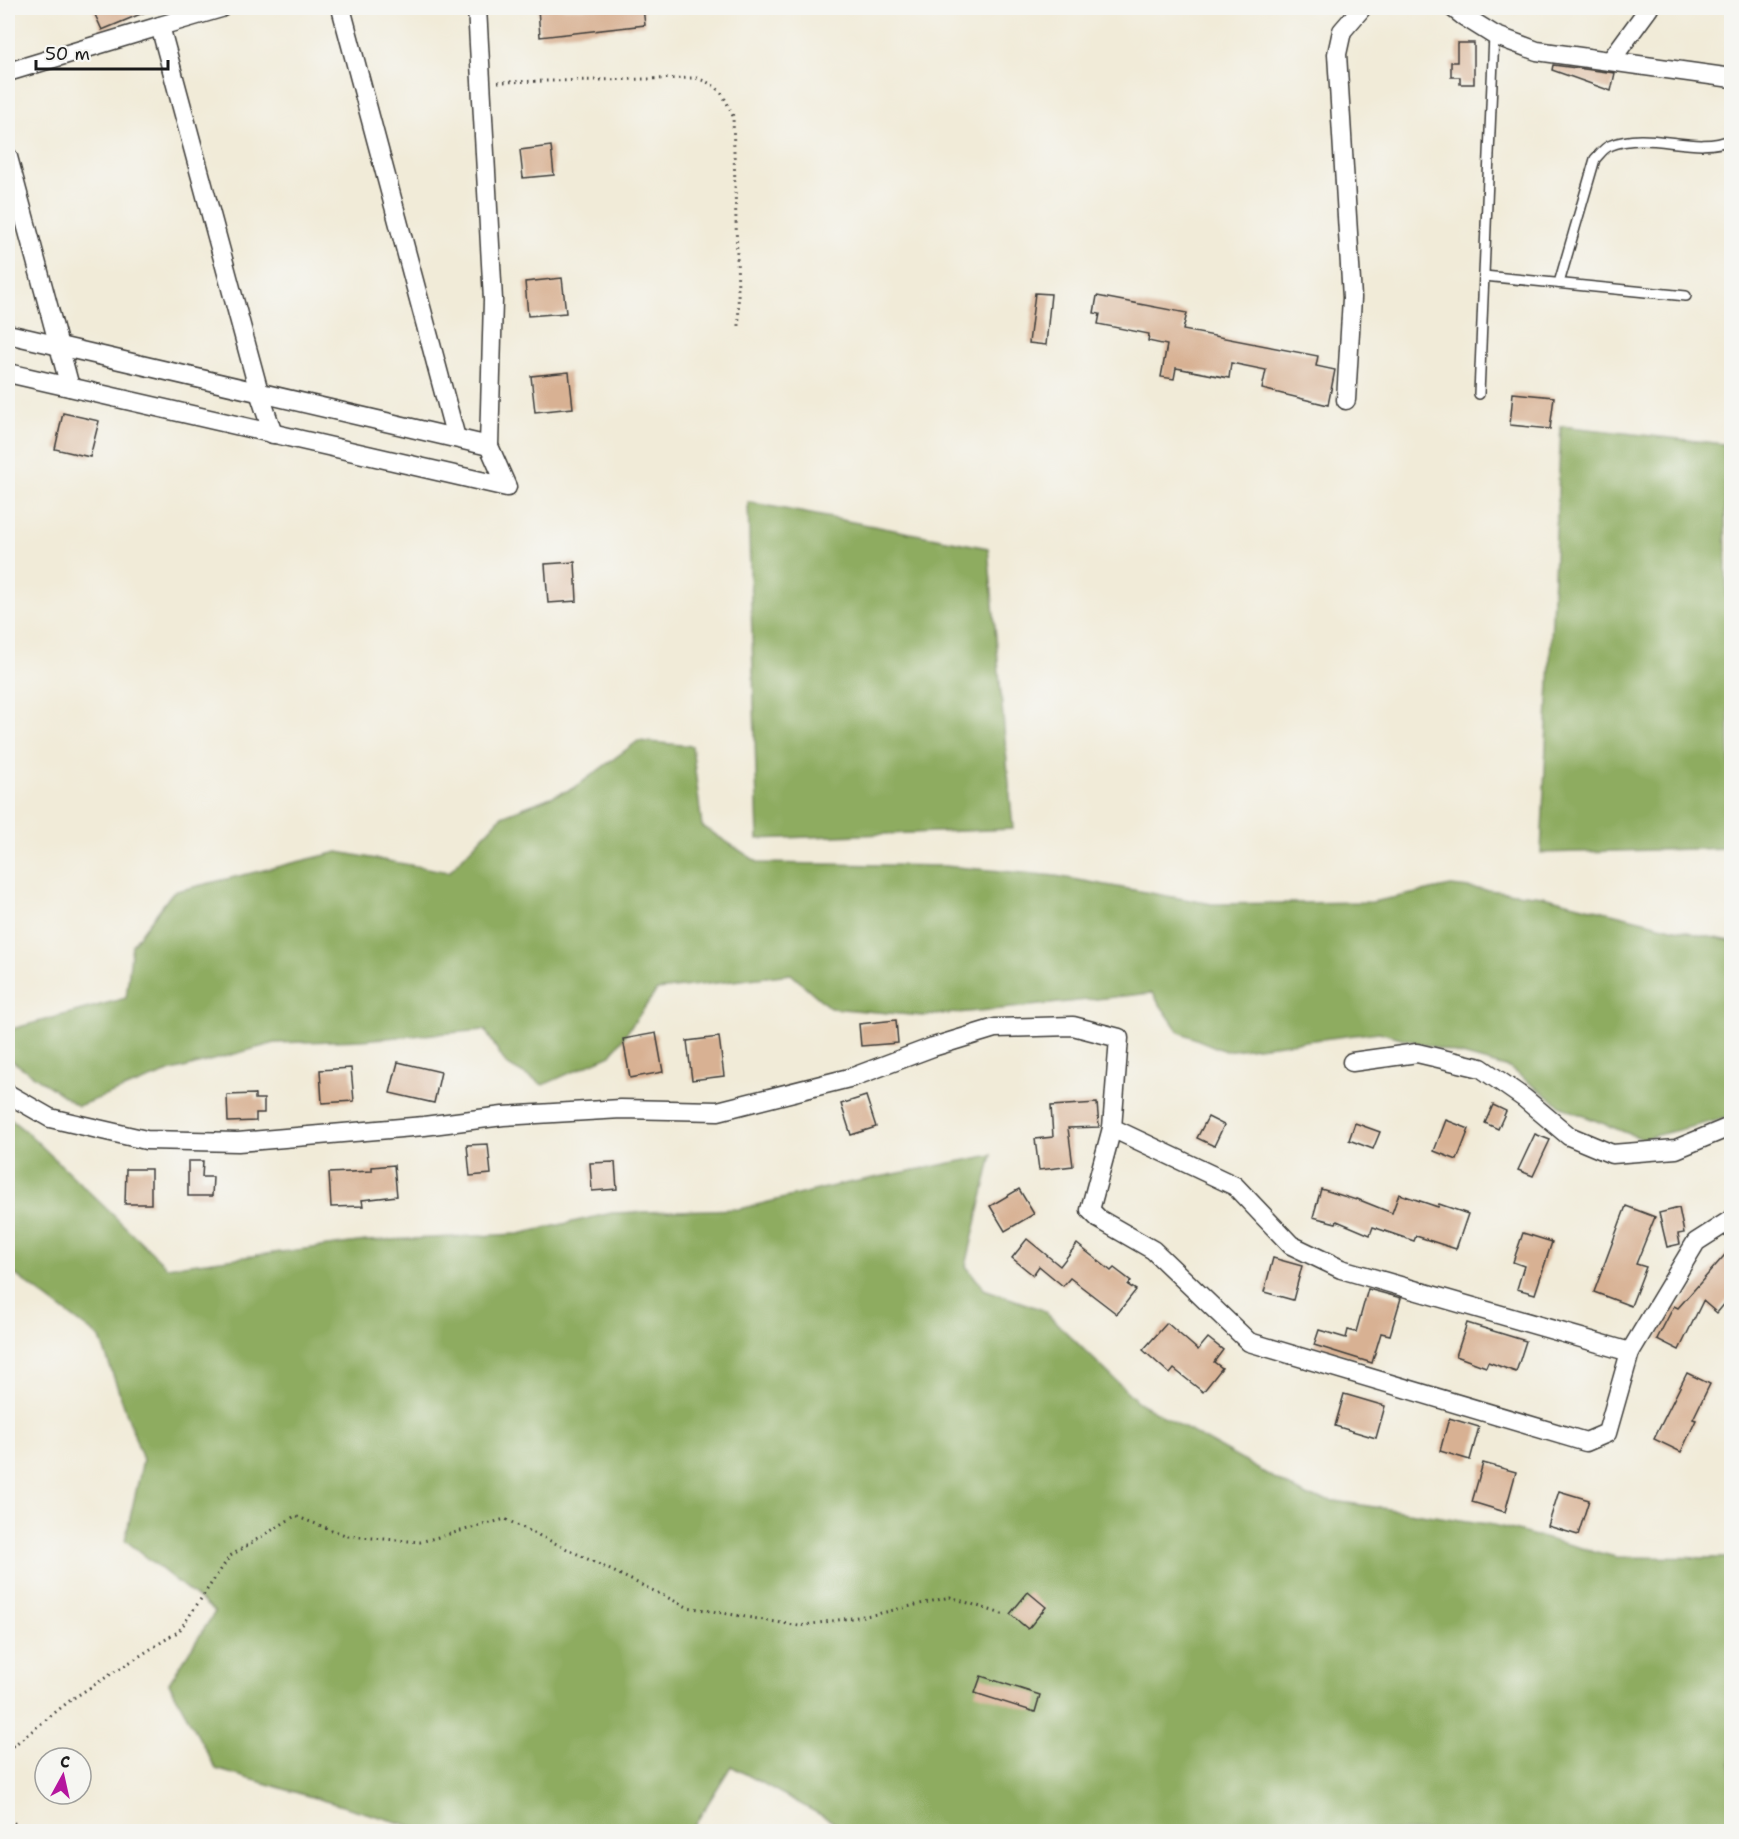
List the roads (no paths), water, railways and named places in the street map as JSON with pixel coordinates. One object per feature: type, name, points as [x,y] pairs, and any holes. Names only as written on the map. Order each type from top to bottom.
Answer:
[{"type":"street","points":[[8,72],[221,8]]},
{"type":"street","points":[[341,8],[456,438]]},
{"type":"street","points":[[8,373],[507,487],[489,446],[493,300],[477,8]]},
{"type":"street","points":[[1346,400],[1352,298],[1337,54],[1342,31],[1361,8]]},
{"type":"street","points":[[1453,8],[1494,34],[1537,51],[1731,78]]},
{"type":"street","points":[[1611,60],[1649,8]]},
{"type":"street","points":[[160,26],[259,392],[273,434]]},
{"type":"street","points":[[8,157],[70,387]]},
{"type":"street","points":[[8,334],[489,446]]},
{"type":"street","points":[[8,1095],[50,1118],[146,1140],[238,1142],[424,1126],[503,1116],[621,1109],[718,1111],[853,1077],[933,1047],[995,1028],[1073,1026],[1119,1038],[1112,1128],[1090,1210],[1099,1220],[1153,1250],[1249,1342],[1586,1442],[1608,1433],[1630,1352],[1696,1242],[1731,1219]]},
{"type":"street","points":[[1352,1062],[1417,1053],[1480,1068],[1524,1098],[1569,1136],[1612,1154],[1676,1149],[1731,1126]]},
{"type":"street","points":[[1112,1128],[1235,1186],[1290,1245],[1341,1269],[1630,1352]]},
{"type":"lane","points":[[1479,394],[1494,34]]},
{"type":"lane","points":[[1559,283],[1595,159],[1608,146],[1646,139],[1703,146],[1731,139]]},
{"type":"lane","points":[[1484,276],[1686,296]]}]
